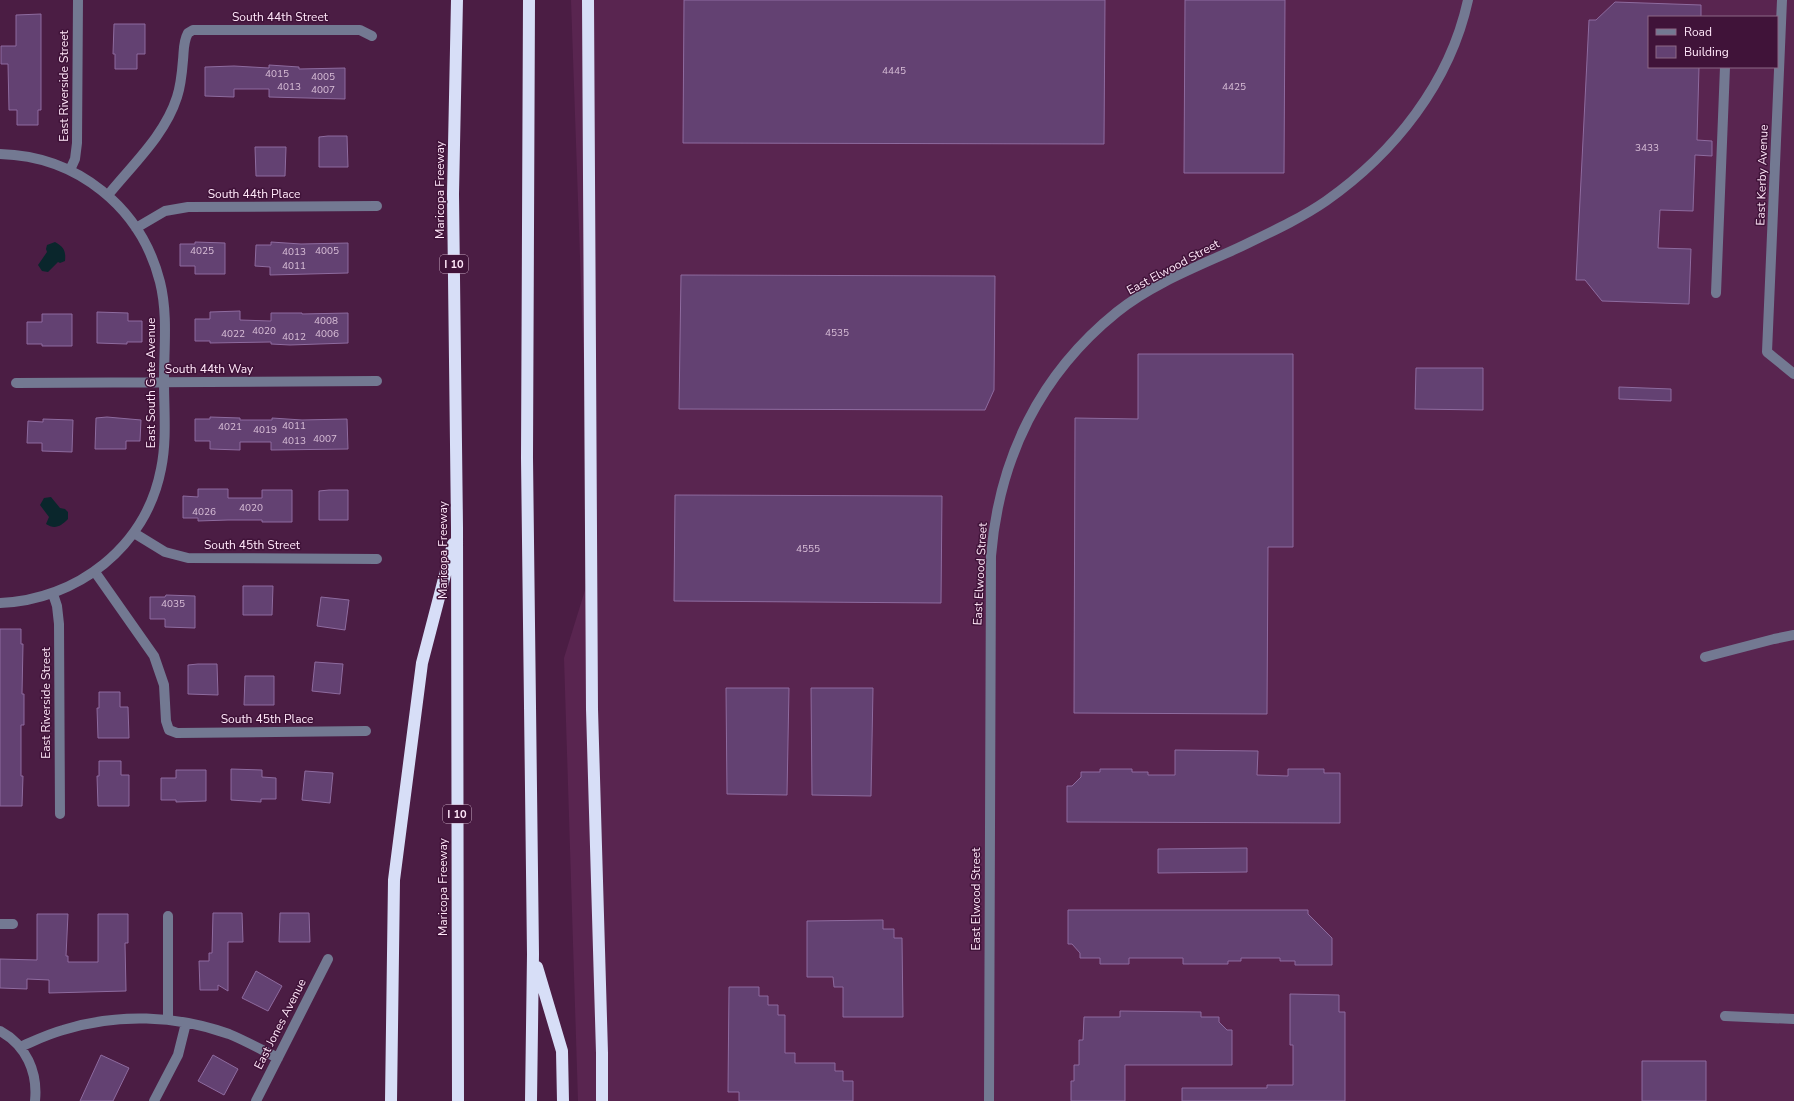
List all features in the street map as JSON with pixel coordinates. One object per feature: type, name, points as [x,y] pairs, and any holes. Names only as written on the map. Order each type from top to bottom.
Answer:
[{"type":"highway","name":"Maricopa Freeway","points":[[458,0],[453,194],[457,527],[458,1101]]},
{"type":"highway","points":[[529,0],[527,458],[533,954],[531,1101]]},
{"type":"highway","points":[[588,0],[592,709],[602,1053],[602,1101]]},
{"type":"highway","points":[[391,1101],[394,880],[422,663],[457,527]]},
{"type":"highway","points":[[533,954],[562,1051],[563,1101]]},
{"type":"highway","points":[[602,1053],[607,1101]]},
{"type":"street","name":"East Riverside Street","points":[[70,170],[75,159],[77,143],[78,0]]},
{"type":"street","name":"East Elwood Street","points":[[989,1101],[991,556],[993,527],[1001,491],[1012,454],[1041,396],[1064,364],[1117,312],[1160,285],[1272,232],[1324,202],[1372,164],[1416,115],[1438,79],[1455,41],[1468,0]]},
{"type":"street","name":"East Kerby Avenue","points":[[1778,54],[1782,0]]},
{"type":"street","name":"South 44th Street","points":[[108,195],[148,147],[167,120],[177,96],[180,83],[183,46],[188,34],[193,30],[360,30],[372,36]]},
{"type":"street","points":[[1716,293],[1725,68]]},
{"type":"street","name":"East Kerby Avenue","points":[[1778,68],[1768,352],[1794,374]]},
{"type":"street","points":[[0,154],[40,160],[70,170],[95,185],[108,195]]},
{"type":"street","name":"East South Gate Avenue","points":[[95,572],[117,553],[134,533],[149,507],[164,455],[164,310],[160,282],[150,253],[136,228],[108,195]]},
{"type":"street","name":"South 44th Place","points":[[136,228],[165,211],[188,207],[377,206]]},
{"type":"street","name":"South 44th Way","points":[[16,383],[377,381]]},
{"type":"street","name":"South 45th Street","points":[[134,533],[166,552],[188,558],[377,558]]},
{"type":"street","points":[[0,603],[29,600],[53,594],[73,586],[95,572]]},
{"type":"street","name":"South 45th Place","points":[[95,572],[154,656],[164,685],[166,722],[169,730],[177,733],[366,731]]},
{"type":"street","name":"East Riverside Street","points":[[53,594],[57,606],[59,624],[60,814]]},
{"type":"street","points":[[1705,657],[1774,639],[1794,636]]},
{"type":"street","points":[[168,916],[168,1020]]},
{"type":"street","points":[[0,924],[13,924]]},
{"type":"street","name":"East Jones Avenue","points":[[256,1101],[328,959]]},
{"type":"street","points":[[1725,1016],[1794,1020]]},
{"type":"street","points":[[20,1047],[64,1029],[92,1022],[128,1018],[168,1020],[186,1023],[230,1035],[278,1058]]},
{"type":"street","points":[[154,1101],[178,1055],[186,1023]]},
{"type":"street","points":[[0,1031],[13,1039],[30,1062],[35,1078],[35,1101]]},
{"type":"shaded area","points":[[571,0],[1794,0],[1794,1101],[578,1101],[564,658],[591,571]]},
{"type":"shaded area","points":[[55,242],[64,250],[65,261],[60,263],[58,262],[48,272],[42,271],[38,265],[47,252],[47,245]]},
{"type":"shaded area","points":[[51,497],[60,508],[65,509],[68,512],[68,519],[63,524],[55,527],[46,524],[49,517],[40,505],[44,498]]},
{"type":"building","points":[[684,0],[1105,0],[1104,144],[683,143]]},
{"type":"building","points":[[1185,0],[1285,0],[1284,173],[1184,173]]},
{"type":"building","points":[[1615,2],[1701,5],[1701,16],[1648,16],[1648,68],[1699,68],[1697,140],[1712,141],[1712,156],[1695,155],[1693,211],[1660,210],[1658,248],[1691,249],[1689,304],[1602,301],[1585,280],[1576,280],[1589,20],[1596,20]]},
{"type":"building","points":[[41,14],[41,110],[38,110],[38,125],[17,125],[17,110],[9,110],[8,64],[1,64],[1,46],[16,46],[16,15]]},
{"type":"building","points":[[114,24],[145,24],[145,54],[137,54],[137,69],[115,69],[115,54],[113,54]]},
{"type":"building","points":[[269,65],[299,67],[299,69],[345,68],[345,99],[269,97],[269,89],[234,89],[234,97],[205,96],[205,67],[234,66],[269,68]]},
{"type":"building","points":[[347,136],[348,167],[319,167],[319,137]]},
{"type":"building","points":[[255,147],[286,147],[285,176],[256,176]]},
{"type":"building","points":[[195,242],[225,243],[225,274],[195,274],[195,266],[180,266],[180,244],[195,244]]},
{"type":"building","points":[[271,242],[301,244],[348,243],[348,273],[270,275],[270,267],[255,266],[256,245],[271,245]]},
{"type":"building","points":[[681,275],[995,276],[994,390],[985,410],[679,409]]},
{"type":"building","points":[[240,311],[240,320],[271,321],[271,313],[348,313],[348,343],[290,345],[271,344],[271,342],[210,343],[210,341],[195,341],[195,319],[210,319],[210,312]]},
{"type":"building","points":[[97,312],[128,313],[128,321],[142,321],[142,342],[127,342],[127,344],[97,343]]},
{"type":"building","points":[[42,314],[72,314],[72,346],[42,346],[42,344],[27,344],[27,322],[42,322]]},
{"type":"building","points":[[1138,354],[1293,354],[1293,547],[1268,547],[1267,714],[1074,713],[1075,418],[1138,419]]},
{"type":"building","points":[[1416,368],[1483,368],[1483,410],[1415,409]]},
{"type":"building","points":[[1619,387],[1671,389],[1671,401],[1619,399]]},
{"type":"building","points":[[107,417],[141,420],[140,441],[126,441],[126,449],[95,449],[96,418]]},
{"type":"building","points":[[210,417],[240,418],[240,420],[272,420],[272,418],[302,420],[347,419],[348,449],[271,450],[271,442],[240,442],[240,450],[210,449],[210,441],[195,441],[195,419],[210,419]]},
{"type":"building","points":[[43,419],[73,420],[72,452],[42,451],[42,443],[27,443],[28,421],[43,422]]},
{"type":"building","points":[[198,489],[228,489],[228,498],[262,498],[262,490],[292,490],[292,522],[262,522],[262,520],[198,521],[198,518],[183,518],[183,496],[198,497]]},
{"type":"building","points":[[348,490],[348,520],[319,520],[319,491]]},
{"type":"building","points":[[675,495],[942,496],[941,603],[674,601]]},
{"type":"building","points":[[243,586],[273,586],[272,615],[243,615]]},
{"type":"building","points":[[166,595],[195,596],[195,628],[165,627],[165,619],[150,619],[150,597],[165,597]]},
{"type":"building","points":[[321,597],[349,600],[345,630],[317,626]]},
{"type":"building","points":[[0,629],[21,629],[21,644],[23,644],[22,694],[24,694],[24,725],[21,725],[21,776],[23,776],[22,806],[0,806]]},
{"type":"building","points":[[315,662],[343,664],[340,694],[312,691]]},
{"type":"building","points":[[217,664],[218,695],[188,694],[188,665]]},
{"type":"building","points":[[245,676],[274,676],[274,705],[244,705]]},
{"type":"building","points":[[726,688],[789,688],[787,795],[727,794]]},
{"type":"building","points":[[811,688],[873,688],[871,796],[812,795]]},
{"type":"building","points":[[99,692],[120,692],[120,707],[128,707],[129,738],[98,738],[97,708],[99,708]]},
{"type":"building","points":[[1175,750],[1258,751],[1257,775],[1288,776],[1288,769],[1324,769],[1324,773],[1340,773],[1340,823],[1067,822],[1067,786],[1072,786],[1081,777],[1081,772],[1100,772],[1100,769],[1132,769],[1132,772],[1148,772],[1148,775],[1175,775]]},
{"type":"building","points":[[99,761],[121,761],[121,775],[129,775],[129,806],[98,806],[97,776],[99,776]]},
{"type":"building","points":[[231,769],[262,770],[262,777],[276,778],[276,799],[261,799],[261,802],[231,800]]},
{"type":"building","points":[[176,770],[206,770],[206,801],[176,802],[176,800],[161,800],[161,778],[176,778]]},
{"type":"building","points":[[305,771],[333,773],[330,803],[302,800]]},
{"type":"building","points":[[1247,848],[1247,872],[1158,873],[1158,849]]},
{"type":"building","points":[[1068,910],[1308,910],[1308,914],[1332,938],[1332,965],[1295,965],[1295,961],[1280,961],[1280,958],[1241,958],[1241,961],[1228,961],[1228,964],[1183,964],[1183,958],[1129,958],[1129,964],[1100,964],[1100,958],[1080,958],[1080,953],[1072,944],[1068,944]]},
{"type":"building","points":[[213,913],[242,913],[243,942],[228,942],[228,991],[218,985],[218,990],[200,990],[199,961],[209,961],[209,953],[212,953]]},
{"type":"building","points":[[280,913],[309,913],[310,942],[279,942]]},
{"type":"building","points":[[37,914],[68,914],[66,956],[68,956],[68,962],[98,962],[98,914],[128,914],[128,943],[125,943],[126,991],[49,993],[49,980],[27,979],[27,989],[0,988],[0,959],[37,960]]},
{"type":"building","points":[[883,920],[883,929],[894,929],[894,938],[902,938],[903,1017],[843,1017],[843,987],[834,987],[833,977],[807,977],[807,921]]},
{"type":"building","points":[[256,971],[282,986],[268,1011],[242,998]]},
{"type":"building","points":[[729,987],[759,987],[759,996],[768,996],[768,1005],[778,1005],[778,1015],[785,1015],[785,1053],[795,1053],[795,1063],[835,1063],[835,1071],[843,1071],[843,1081],[853,1081],[853,1101],[739,1101],[739,1092],[728,1092]]},
{"type":"building","points":[[1290,994],[1339,995],[1339,1012],[1345,1012],[1345,1101],[1182,1101],[1182,1088],[1267,1088],[1267,1085],[1293,1085],[1293,1045],[1290,1045]]},
{"type":"building","points":[[1120,1011],[1201,1012],[1201,1017],[1219,1017],[1219,1022],[1227,1030],[1232,1030],[1232,1065],[1125,1065],[1125,1101],[1071,1101],[1071,1081],[1074,1081],[1074,1065],[1079,1065],[1079,1040],[1083,1040],[1084,1017],[1120,1017]]},
{"type":"building","points":[[101,1055],[129,1068],[113,1101],[80,1101]]},
{"type":"building","points":[[213,1055],[238,1069],[224,1095],[198,1081]]},
{"type":"building","points":[[1642,1061],[1706,1061],[1706,1101],[1642,1101]]}]
